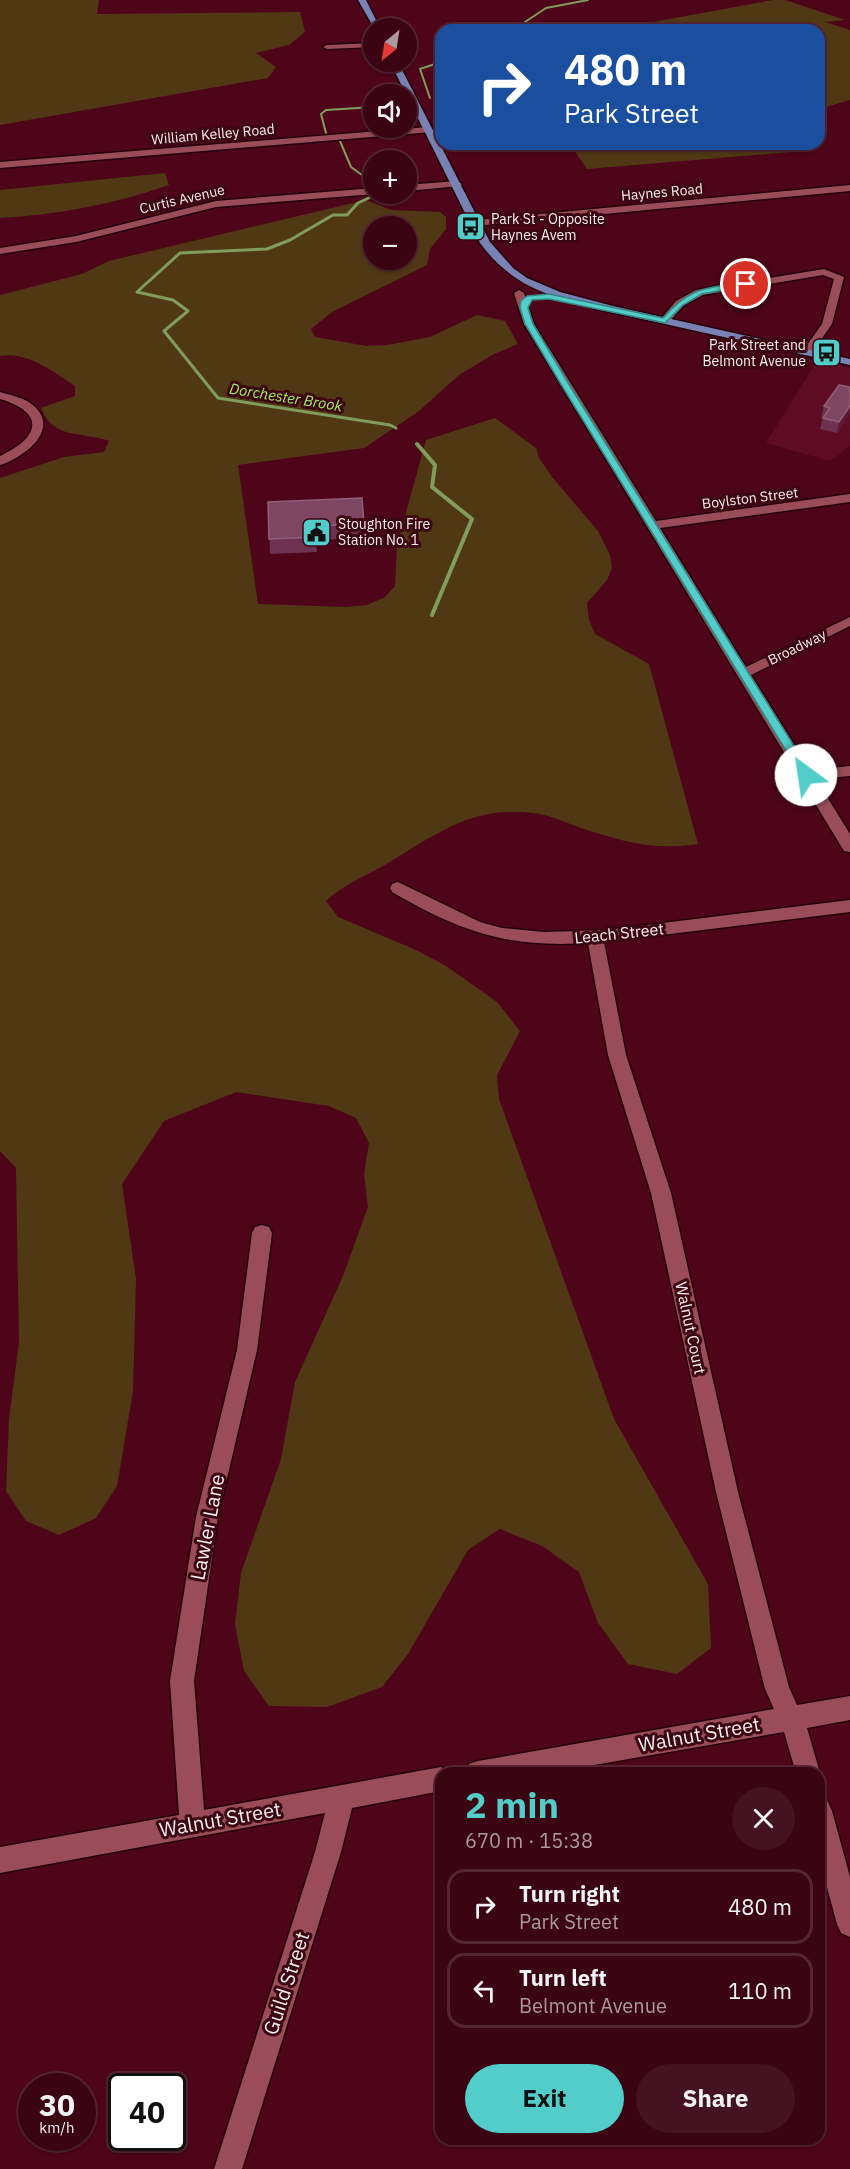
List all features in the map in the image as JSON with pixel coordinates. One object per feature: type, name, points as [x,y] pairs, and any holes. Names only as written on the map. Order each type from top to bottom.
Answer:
[{"type":"main road","points":[[362,0],[372,18]]},
{"type":"main road","points":[[399,72],[435,143]]},
{"type":"main road","points":[[439,150],[489,250],[492,266],[497,273]]},
{"type":"main road","points":[[489,250],[507,270],[526,283],[609,308]]},
{"type":"main road","points":[[511,293],[526,283]]},
{"type":"main road","points":[[511,293],[609,308],[850,362]]},
{"type":"main road","points":[[532,297],[549,297]]},
{"type":"street","points":[[327,47],[363,45]]},
{"type":"street","name":"William Kelley Road","points":[[0,165],[428,130]]},
{"type":"street","points":[[417,187],[457,184]]},
{"type":"street","name":"Haynes Road","points":[[476,223],[850,188]]},
{"type":"street","name":"Curtis Avenue","points":[[0,251],[85,237],[170,213],[216,204],[363,192]]},
{"type":"street","points":[[665,320],[680,303],[700,292],[824,272],[832,273],[839,277],[827,324],[807,352]]},
{"type":"street","points":[[511,293],[524,308],[529,324]]},
{"type":"street","points":[[511,293],[850,847]]},
{"type":"street","points":[[524,308],[525,301],[532,297]]},
{"type":"street","points":[[0,395],[16,399],[32,408],[38,417],[40,426],[28,446],[0,462]]},
{"type":"street","name":"Boylston Street","points":[[653,525],[850,498]]},
{"type":"street","name":"Broadway","points":[[744,673],[850,621]]},
{"type":"street","points":[[806,775],[850,771]]},
{"type":"street","name":"Leach Street","points":[[398,888],[434,909],[469,925],[535,939],[595,937],[850,906]]},
{"type":"street","name":"Walnut Court","points":[[595,937],[617,1055],[661,1193],[727,1492],[777,1689],[798,1736],[806,1767]]},
{"type":"street","name":"Lawler Lane","points":[[192,1825],[182,1681],[207,1517],[247,1350],[262,1233]]},
{"type":"street","name":"Walnut Street","points":[[512,1767],[850,1708]]},
{"type":"street","name":"Walnut Street","points":[[0,1860],[435,1780]]},
{"type":"street","name":"Guild Street","points":[[228,2169],[328,1852],[342,1797]]},
{"type":"street","points":[[825,1833],[850,1924]]},
{"type":"shaded area","points":[[0,0],[99,0],[97,14],[300,12],[305,32],[289,45],[256,53],[276,67],[268,78],[0,125]]},
{"type":"shaded area","points":[[773,0],[785,0],[845,20],[825,22],[850,30],[850,100],[825,107],[825,24],[642,24]]},
{"type":"shaded area","points":[[574,150],[803,151],[587,169]]},
{"type":"shaded area","points":[[165,173],[169,185],[128,198],[64,211],[0,218],[0,190]]},
{"type":"shaded area","points":[[363,201],[363,204],[376,204],[391,210],[440,212],[446,217],[446,229],[430,249],[427,265],[417,270],[417,216],[363,216],[363,270],[417,270],[332,312],[311,329],[315,337],[367,346],[387,345],[430,337],[477,315],[505,321],[518,344],[492,355],[459,375],[419,411],[364,448],[238,465],[258,604],[346,607],[367,605],[385,597],[395,586],[397,545],[426,440],[495,418],[536,448],[539,458],[552,477],[598,531],[610,555],[612,568],[607,580],[587,603],[589,620],[595,634],[649,664],[698,844],[665,846],[636,843],[544,815],[516,812],[494,813],[475,817],[438,833],[346,886],[326,901],[338,917],[416,950],[446,966],[497,1002],[520,1031],[497,1075],[499,1099],[614,1419],[708,1584],[711,1648],[677,1674],[628,1664],[598,1623],[579,1572],[542,1546],[500,1529],[468,1550],[408,1654],[382,1687],[327,1707],[269,1706],[244,1671],[235,1624],[241,1573],[281,1459],[295,1382],[343,1276],[368,1207],[364,1174],[369,1143],[356,1118],[329,1106],[236,1092],[164,1121],[122,1184],[136,1279],[133,1391],[117,1486],[96,1518],[59,1535],[26,1521],[6,1491],[9,1419],[19,1342],[16,1168],[0,1151],[0,478],[64,457],[104,452],[109,441],[69,433],[53,425],[46,418],[41,408],[75,396],[75,386],[30,360],[10,355],[0,356],[0,295],[82,274],[109,261]]},
{"type":"shaded area","points":[[817,361],[850,368],[850,446],[830,461],[766,443]]},
{"type":"building","points":[[839,385],[850,387],[850,406],[839,422],[823,418],[830,408],[824,406]]},
{"type":"building","points":[[362,498],[364,524],[315,526],[316,537],[269,539],[268,502]]},
{"type":"waterway","name":"Dorchester Brook","points":[[522,24],[546,8],[588,0]]},
{"type":"waterway","name":"Dorchester Brook","points":[[430,98],[420,69],[435,64]]},
{"type":"waterway","name":"Dorchester Brook","points":[[326,133],[321,114],[326,110],[363,108]]},
{"type":"waterway","name":"Dorchester Brook","points":[[340,141],[351,167],[363,176]]},
{"type":"waterway","name":"Dorchester Brook","points":[[363,201],[347,215],[333,215],[290,240],[267,249],[180,253],[137,292],[173,300],[188,311],[164,331],[218,398],[390,425],[396,428]]},
{"type":"waterway","name":"Dorchester Brook","points":[[417,444],[435,465],[432,487],[472,519],[432,615]]},
{"type":"place","name":"Park St - Opposite Haynes Avem","points":[[470,227]]},
{"type":"place","name":"Park Street and Belmont Avenue","points":[[827,353]]},
{"type":"place","name":"Stoughton Fire Station No. 1","points":[[317,532]]},
{"type":"route","points":[[746,284],[700,292],[688,297],[665,320],[541,296],[526,299],[524,308],[529,324],[566,386],[806,775]]}]
